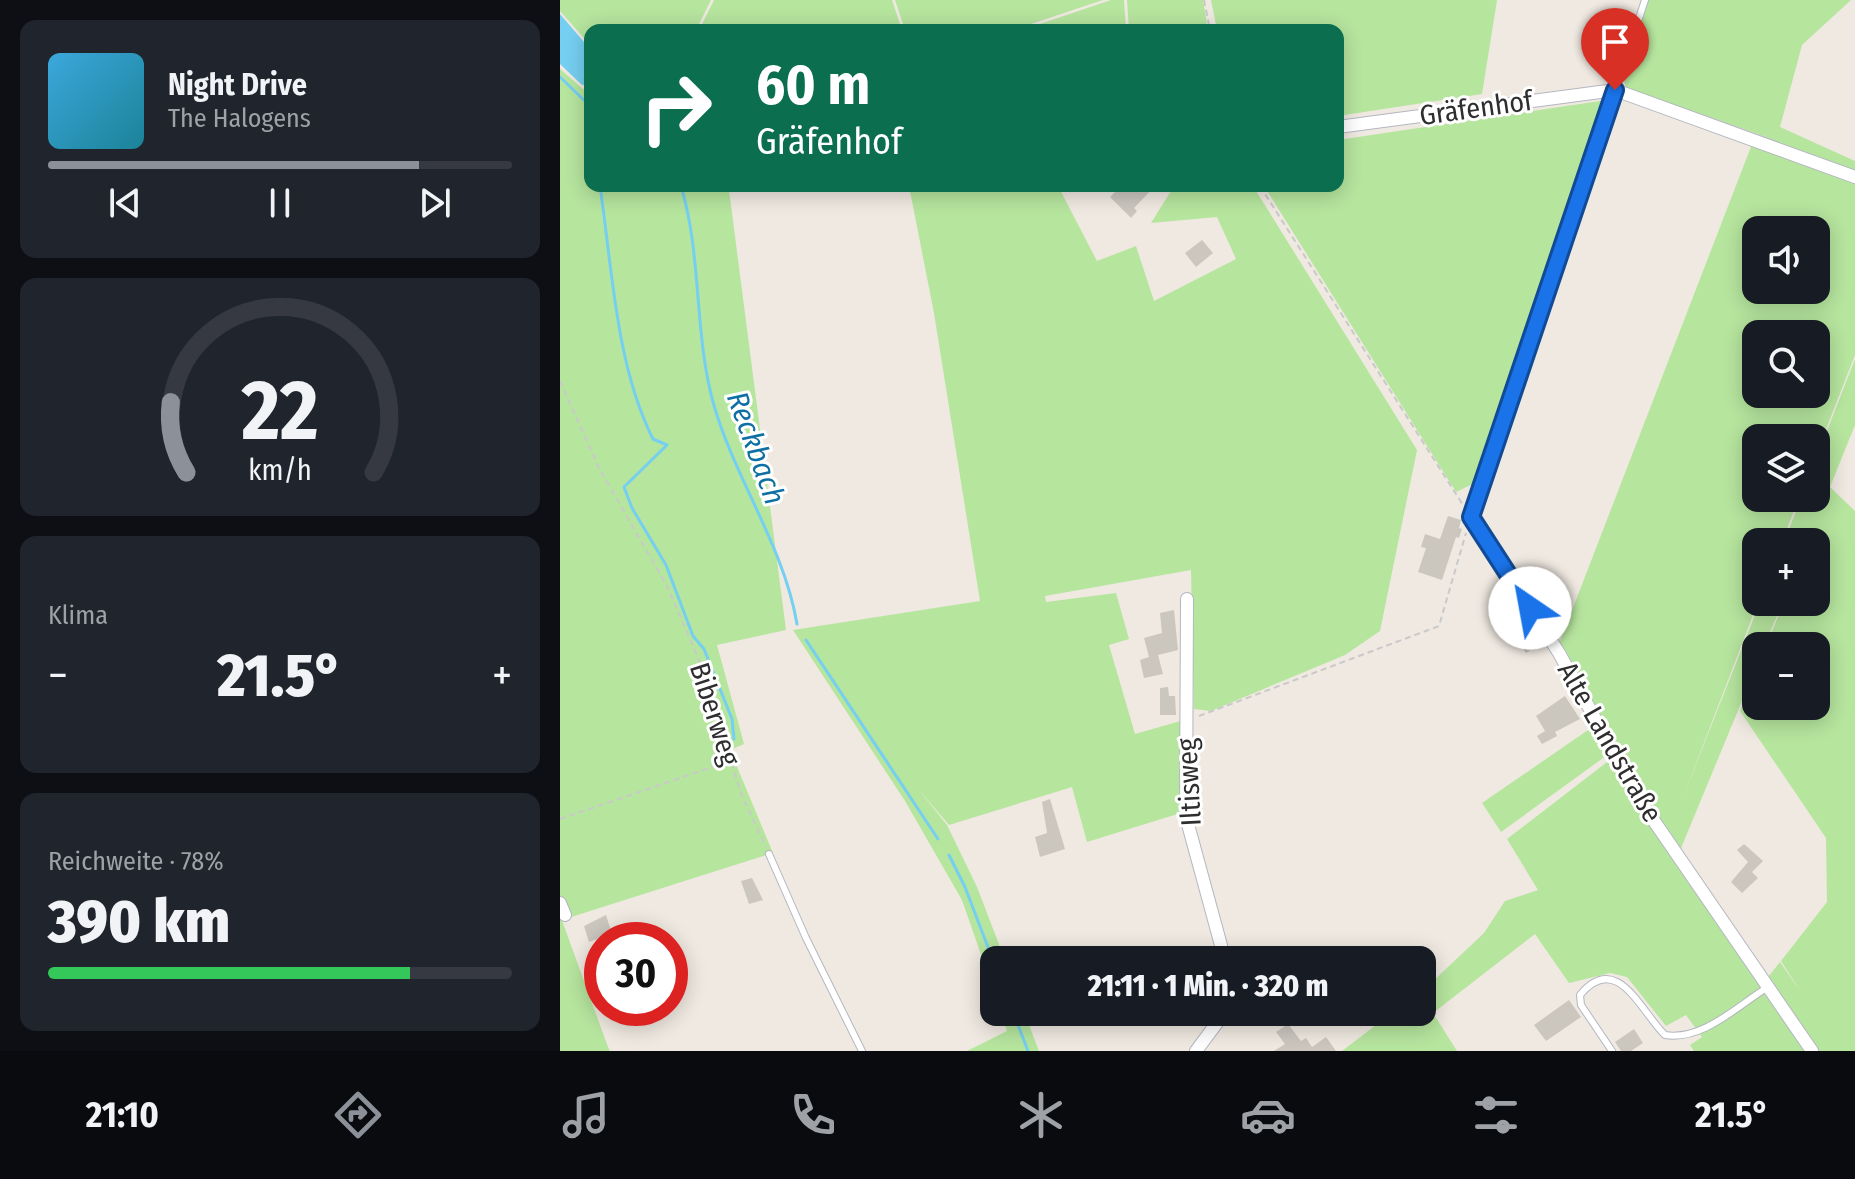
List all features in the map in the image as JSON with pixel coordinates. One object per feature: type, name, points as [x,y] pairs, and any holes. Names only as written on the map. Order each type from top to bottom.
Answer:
[{"type":"street","name":"Gräfenhof","points":[[1344,126],[1615,90],[1855,177]]},
{"type":"street","points":[[1471,517],[1615,90]]},
{"type":"street","name":"Alte Landstraße","points":[[1471,517],[1559,653],[1641,802],[1812,1051]]},
{"type":"street","name":"Iltisweg","points":[[1187,599],[1186,817],[1221,946]]},
{"type":"street","points":[[1196,1051],[1215,1026]]},
{"type":"lane","points":[[1615,90],[1645,0]]},
{"type":"lane","points":[[769,854],[806,938],[862,1051]]},
{"type":"lane","points":[[1612,1051],[1581,1005],[1580,995],[1598,980],[1609,979],[1621,983],[1665,1035],[1676,1037],[1694,1034],[1768,987]]},
{"type":"path","points":[[1204,0],[1209,24]]},
{"type":"path","points":[[1186,717],[1204,716],[1439,626],[1471,517],[1264,192]]},
{"type":"path","name":"Biberweg","points":[[560,381],[599,468],[668,588],[699,660],[742,796],[769,854]]},
{"type":"path","points":[[560,819],[731,760]]},
{"type":"green space","points":[[560,0],[711,0],[699,24],[584,24],[584,38],[560,11]]},
{"type":"green space","points":[[714,0],[892,0],[900,24],[702,24]]},
{"type":"green space","points":[[895,0],[1103,0],[1031,24],[903,24]]},
{"type":"green space","points":[[1111,0],[1124,0],[1126,24],[1040,24]]},
{"type":"green space","points":[[1127,0],[1203,0],[1207,24],[1129,24]]},
{"type":"green space","points":[[1211,0],[1497,0],[1482,94],[1344,115],[1344,24],[1216,24]]},
{"type":"green space","points":[[1648,0],[1851,0],[1802,45],[1780,127],[1855,161],[1855,173],[1758,134],[1626,88],[1624,80]]},
{"type":"green space","points":[[560,69],[584,89],[584,192],[729,192],[786,630],[717,645],[744,744],[730,750],[773,853],[568,918],[560,897]]},
{"type":"green space","points":[[1607,100],[1477,482],[1456,492],[1268,192],[1344,192],[1344,139]]},
{"type":"green space","points":[[1754,139],[1855,179],[1855,355],[1828,424],[1742,424],[1742,512],[1794,512],[1787,528],[1742,528],[1742,616],[1753,616],[1746,632],[1742,632],[1742,644],[1682,800],[1742,648],[1742,701],[1679,853],[1559,644]]},
{"type":"green space","points":[[910,192],[1061,192],[1097,261],[1136,246],[1154,301],[1236,259],[1217,217],[1151,223],[1170,192],[1257,192],[1417,450],[1380,631],[1345,655],[1211,711],[1194,709],[1191,570],[1045,596],[1046,602],[1116,593],[1129,639],[1109,645],[1135,734],[1184,720],[1184,812],[1087,842],[1072,787],[949,825],[919,790],[947,825],[977,887],[1000,946],[980,946],[980,952],[962,900],[905,801],[793,630],[980,601],[934,313]]},
{"type":"green space","points":[[1855,359],[1855,425],[1830,487],[1830,424]]},
{"type":"green space","points":[[1830,487],[1855,511],[1855,1051],[1814,1051],[1765,981],[1780,962],[1801,992],[1781,961],[1827,902],[1826,838],[1746,720],[1830,720],[1830,632],[1772,632],[1778,616],[1830,616],[1830,528],[1789,528],[1796,512],[1830,512]]},
{"type":"green space","points":[[1754,616],[1777,616],[1770,632],[1748,632]]},
{"type":"green space","points":[[1594,726],[1610,753],[1501,832],[1482,803]]},
{"type":"green space","points":[[1611,759],[1807,1051],[1694,1051],[1690,1045],[1702,1037],[1686,1015],[1666,1026],[1627,977],[1610,973],[1569,983],[1535,934],[1436,1011],[1436,978],[1484,933],[1505,901],[1538,890],[1507,839]]},
{"type":"green space","points":[[560,915],[584,981],[584,1026],[600,1026],[610,1051],[560,1051]]},
{"type":"green space","points":[[1436,1018],[1457,1051],[1342,1051],[1375,1026],[1436,1026]]},
{"type":"green space","points":[[1005,1026],[1029,1026],[1039,1051],[967,1051],[1007,1031]]},
{"type":"water","points":[[560,14],[584,42],[584,85],[560,64]]},
{"type":"building","points":[[1115,192],[1149,192],[1134,208],[1137,211],[1131,218],[1110,197]]},
{"type":"building","points":[[1202,240],[1213,253],[1196,267],[1185,253]]},
{"type":"building","points":[[1448,516],[1461,520],[1459,528],[1462,529],[1459,538],[1456,537],[1442,580],[1418,572],[1426,548],[1421,547],[1425,534],[1440,539]]},
{"type":"building","points":[[1174,610],[1178,650],[1158,655],[1163,674],[1144,678],[1140,660],[1149,657],[1144,638],[1162,633],[1160,613]]},
{"type":"building","points":[[1532,628],[1542,643],[1526,653],[1516,639]]},
{"type":"building","points":[[1168,687],[1169,696],[1175,696],[1176,715],[1160,715],[1160,688]]},
{"type":"building","points":[[1565,696],[1580,719],[1555,732],[1557,736],[1542,744],[1537,736],[1545,731],[1536,716]]},
{"type":"building","points":[[1050,799],[1065,849],[1040,857],[1035,837],[1047,833],[1042,802]]},
{"type":"building","points":[[1744,844],[1763,861],[1752,872],[1758,878],[1742,893],[1731,882],[1748,862],[1737,850]]},
{"type":"building","points":[[752,878],[763,900],[749,904],[741,881]]},
{"type":"building","points":[[606,915],[608,922],[592,922]]},
{"type":"building","points":[[1569,1000],[1581,1017],[1546,1041],[1534,1025]]},
{"type":"building","points":[[1290,1026],[1301,1041],[1306,1038],[1312,1047],[1326,1037],[1336,1051],[1274,1051],[1285,1044],[1276,1032]]},
{"type":"building","points":[[1634,1029],[1643,1043],[1631,1051],[1621,1051],[1615,1042]]},
{"type":"waterway","name":"Reckbach","points":[[560,77],[584,100]]},
{"type":"waterway","points":[[601,192],[617,316],[631,380],[653,439],[667,445],[624,487],[632,508],[666,565],[693,636],[704,649],[732,719],[734,739]]},
{"type":"waterway","name":"Reckbach","points":[[683,192],[692,239],[703,349],[713,402],[733,458],[781,567],[797,624]]},
{"type":"waterway","name":"Reckbach","points":[[806,640],[938,839]]},
{"type":"waterway","name":"Reckbach","points":[[949,855],[988,946]]},
{"type":"waterway","name":"Reckbach","points":[[1018,1026],[1028,1051]]},
{"type":"route","points":[[1530,608],[1471,517],[1615,90]]}]
